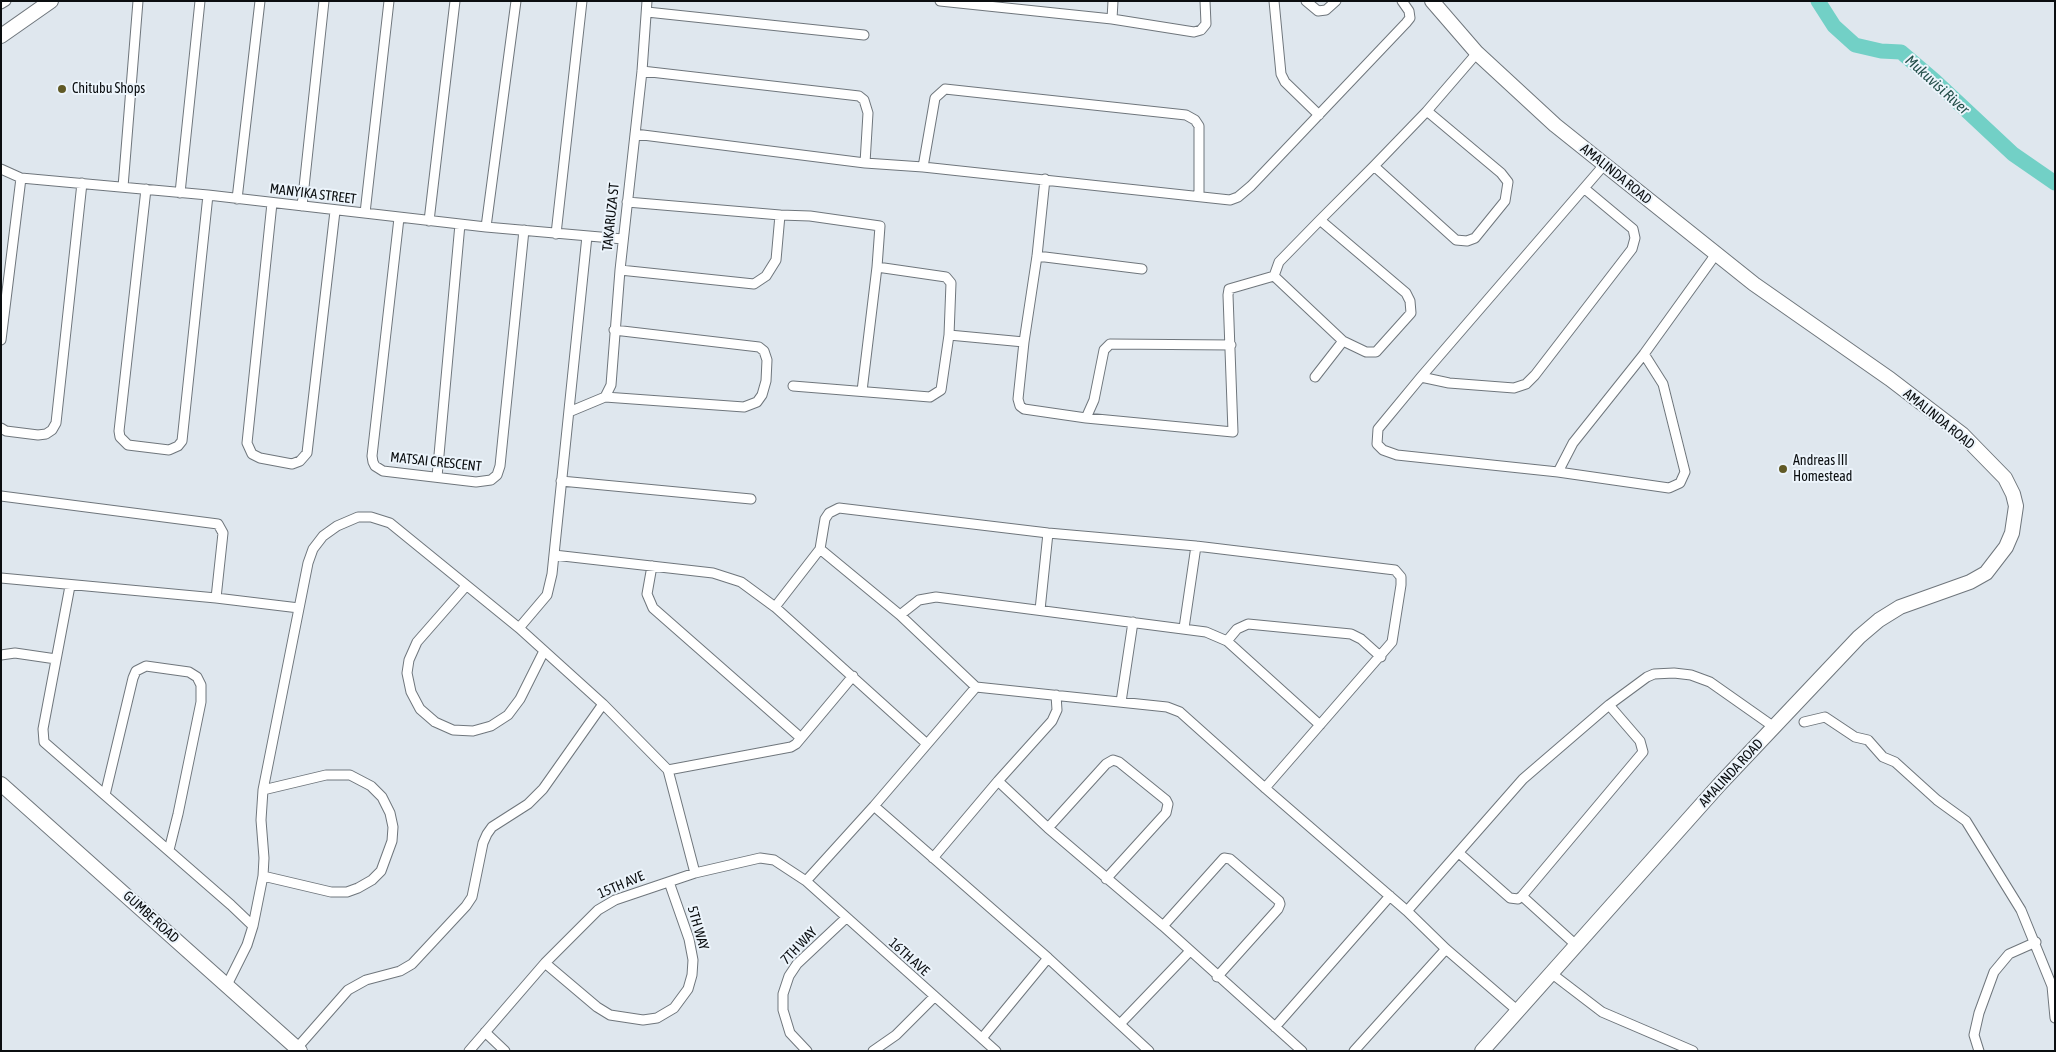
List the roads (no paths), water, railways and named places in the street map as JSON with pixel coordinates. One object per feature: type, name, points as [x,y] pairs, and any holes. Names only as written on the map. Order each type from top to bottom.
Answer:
[{"type":"street","points":[[1,4],[6,1]]},
{"type":"street","points":[[123,187],[138,1]]},
{"type":"street","points":[[180,192],[200,1]]},
{"type":"street","points":[[238,199],[260,1]]},
{"type":"street","points":[[302,206],[324,1]]},
{"type":"street","points":[[365,213],[389,1]]},
{"type":"street","points":[[429,221],[454,1]]},
{"type":"street","points":[[486,228],[516,1]]},
{"type":"street","points":[[556,234],[582,1]]},
{"type":"street","name":"TAKARUZA ST","points":[[605,397],[611,386],[614,330],[642,71],[647,1]]},
{"type":"street","points":[[940,1],[1112,19],[1194,32],[1201,30],[1206,24],[1205,1]]},
{"type":"street","points":[[1035,12],[1036,1]]},
{"type":"street","points":[[1112,19],[1113,1]]},
{"type":"street","points":[[1274,1],[1281,74],[1286,82],[1319,115]]},
{"type":"street","points":[[1306,1],[1318,11],[1326,10],[1336,1]]},
{"type":"street","points":[[635,134],[865,163],[1045,179],[1230,200],[1238,197],[1251,186],[1406,23],[1410,18],[1409,11],[1402,1]]},
{"type":"street","name":"AMALINDA ROAD","points":[[1432,1],[1476,53],[1555,125],[1754,284],[1890,380],[1962,434],[2005,478],[2013,494],[2016,506],[2015,520],[2009,540],[1986,572],[1970,582],[1900,607],[1879,620],[1859,637],[1774,726],[1482,1051]]},
{"type":"street","points":[[1,36],[47,2]]},
{"type":"street","points":[[647,12],[864,35]]},
{"type":"street","points":[[1274,276],[1280,262],[1428,111],[1476,53]]},
{"type":"street","points":[[642,71],[859,96],[864,100],[868,113],[865,163]]},
{"type":"street","points":[[923,167],[935,98],[945,89],[1186,115],[1195,120],[1199,126],[1199,196]]},
{"type":"street","points":[[1374,166],[1456,240],[1467,241],[1475,238],[1505,201],[1508,182],[1501,173],[1428,111]]},
{"type":"street","points":[[1604,165],[1378,429],[1377,444],[1383,450],[1397,454],[1558,472],[1669,488],[1680,483],[1685,472],[1663,384],[1644,354]]},
{"type":"street","name":"MANYIKA STREET","points":[[1,169],[21,178],[180,192],[486,228],[623,240]]},
{"type":"street","points":[[1,340],[21,178]]},
{"type":"street","points":[[1045,179],[1018,399],[1020,406],[1024,409],[1086,418],[1233,432],[1229,289],[1274,276]]},
{"type":"street","points":[[1,428],[6,431],[38,435],[46,434],[56,424],[82,183]]},
{"type":"street","points":[[146,189],[119,431],[120,437],[128,445],[169,450],[178,446],[182,441],[208,196]]},
{"type":"street","points":[[1421,377],[1449,383],[1514,388],[1526,384],[1535,375],[1632,249],[1635,238],[1633,229],[1585,189]]},
{"type":"street","points":[[627,202],[810,216],[880,226],[862,391]]},
{"type":"street","points":[[272,203],[247,443],[252,454],[260,458],[292,464],[300,462],[307,453],[335,211]]},
{"type":"street","points":[[620,270],[754,284],[766,276],[776,260],[780,215]]},
{"type":"street","name":"MATSAI CRESCENT","points":[[399,218],[372,456],[373,462],[375,466],[383,471],[484,482],[491,480],[497,475],[500,466],[524,230]]},
{"type":"street","points":[[1274,276],[1343,340],[1366,352],[1376,352],[1411,313],[1410,301],[1406,293],[1320,220]]},
{"type":"street","points":[[438,477],[460,224]]},
{"type":"street","points":[[519,628],[547,595],[554,555],[587,236]]},
{"type":"street","points":[[1558,472],[1574,443],[1644,354],[1716,254]]},
{"type":"street","points":[[1037,256],[1142,269]]},
{"type":"street","points":[[793,386],[930,397],[936,395],[941,390],[949,335],[951,283],[946,277],[877,267]]},
{"type":"street","points":[[569,412],[605,397],[744,407],[757,402],[762,395],[766,381],[767,360],[764,352],[759,347],[614,330]]},
{"type":"street","points":[[949,335],[1024,342]]},
{"type":"street","points":[[1316,377],[1343,340]]},
{"type":"street","points":[[1086,418],[1094,400],[1104,350],[1110,344],[1231,345]]},
{"type":"street","points":[[561,481],[751,499]]},
{"type":"street","points":[[1,496],[218,524],[222,533],[216,598]]},
{"type":"street","points":[[774,607],[820,549],[825,520],[829,513],[839,508],[1048,533],[1196,546],[1395,570],[1401,577],[1401,584],[1396,630],[1392,642],[1265,788]]},
{"type":"street","points":[[227,985],[240,962],[253,926],[264,858],[261,820],[263,790],[308,563],[313,549],[323,536],[337,526],[358,518],[371,517],[390,523],[519,628],[603,704],[668,770],[695,873]]},
{"type":"street","points":[[1040,610],[1048,533]]},
{"type":"street","points":[[1184,628],[1196,546]]},
{"type":"street","points":[[820,549],[900,614],[976,687],[1167,707],[1180,712],[1518,1011]]},
{"type":"street","points":[[554,555],[713,573],[734,578],[774,607],[928,744]]},
{"type":"street","points":[[652,566],[647,594],[653,608],[801,738]]},
{"type":"street","points":[[1,578],[70,586],[216,598],[299,608]]},
{"type":"street","points":[[70,586],[43,729],[44,742],[169,850],[253,926]]},
{"type":"street","points":[[466,586],[417,642],[409,660],[407,673],[411,692],[420,709],[435,722],[453,730],[472,731],[492,726],[508,715],[520,699],[544,651]]},
{"type":"street","points":[[900,614],[926,597],[1206,632],[1227,642],[1320,725]]},
{"type":"street","points":[[1121,702],[1133,622]]},
{"type":"street","points":[[1227,642],[1237,629],[1248,624],[1352,634],[1381,656]]},
{"type":"street","points":[[1,654],[56,659]]},
{"type":"street","points":[[105,795],[136,671],[146,666],[188,672],[197,677],[201,685],[201,702],[169,850]]},
{"type":"street","points":[[1407,911],[1523,779],[1609,705],[1647,676],[1674,673],[1691,675],[1710,682],[1774,726]]},
{"type":"street","points":[[668,770],[784,749],[796,744],[852,676]]},
{"type":"street","points":[[806,881],[874,806],[976,687]]},
{"type":"street","points":[[933,858],[1052,721],[1057,710],[1056,695]]},
{"type":"street","points":[[299,1049],[348,990],[366,980],[400,971],[412,964],[466,906],[472,897],[483,843],[487,834],[492,827],[528,804],[543,789],[603,704]]},
{"type":"street","points":[[1458,853],[1510,898],[1518,899],[1522,896],[1643,752],[1640,741],[1609,705]]},
{"type":"street","points":[[1804,722],[1825,717],[1855,737],[1868,740],[1883,757],[1895,762],[1937,800],[1966,821],[1996,872],[2013,895],[2036,942],[2052,986],[2055,1018]]},
{"type":"street","points":[[1048,828],[1106,764],[1113,760],[1119,762],[1166,800],[1168,804],[1166,812],[1106,879]]},
{"type":"street","points":[[262,876],[331,892],[347,892],[358,888],[372,880],[381,871],[392,841],[393,827],[390,813],[382,797],[371,786],[350,775],[326,775],[263,790]]},
{"type":"street","points":[[998,781],[1048,828],[1106,879],[1164,926],[1302,1051]]},
{"type":"street","name":"GUMBE ROAD","points":[[1,784],[299,1049]]},
{"type":"street","points":[[874,806],[1048,958],[1149,1051]]},
{"type":"street","name":"15TH AVE","points":[[469,1051],[545,963],[598,910],[616,900],[695,873],[760,858],[768,858],[780,863],[806,881]]},
{"type":"street","points":[[1164,926],[1224,858],[1230,859],[1279,901],[1278,909],[1217,976]]},
{"type":"street","name":"16TH AVE","points":[[806,881],[934,997],[983,1037],[996,1051]]},
{"type":"street","name":"5TH WAY","points":[[545,963],[597,1007],[610,1015],[643,1020],[657,1018],[674,1008],[688,989],[692,975],[693,960],[689,939],[668,882]]},
{"type":"street","points":[[1275,1027],[1390,896]]},
{"type":"street","points":[[1522,896],[1576,945]]},
{"type":"street","name":"7TH WAY","points":[[807,1051],[790,1033],[783,1010],[783,994],[789,976],[797,964],[846,918]]},
{"type":"street","points":[[1979,1051],[1974,1035],[1979,1013],[1994,972],[2009,954],[2036,942]]},
{"type":"street","points":[[1354,1051],[1446,949]]},
{"type":"street","points":[[1120,1024],[1190,950]]},
{"type":"street","points":[[983,1037],[1048,958]]},
{"type":"street","points":[[1551,973],[1602,1012],[1693,1051]]},
{"type":"street","points":[[872,1051],[896,1035],[934,997]]},
{"type":"street","points":[[485,1032],[505,1051]]},
{"type":"waterway","name":"Mukuvisi River","points":[[1818,1],[1834,26],[1855,45],[1881,51],[1901,52],[2013,154],[2055,183]]},
{"type":"place","name":"Chitubu Shops","points":[[62,89]]},
{"type":"place","name":"Andreas III Homestead","points":[[1783,469]]}]
